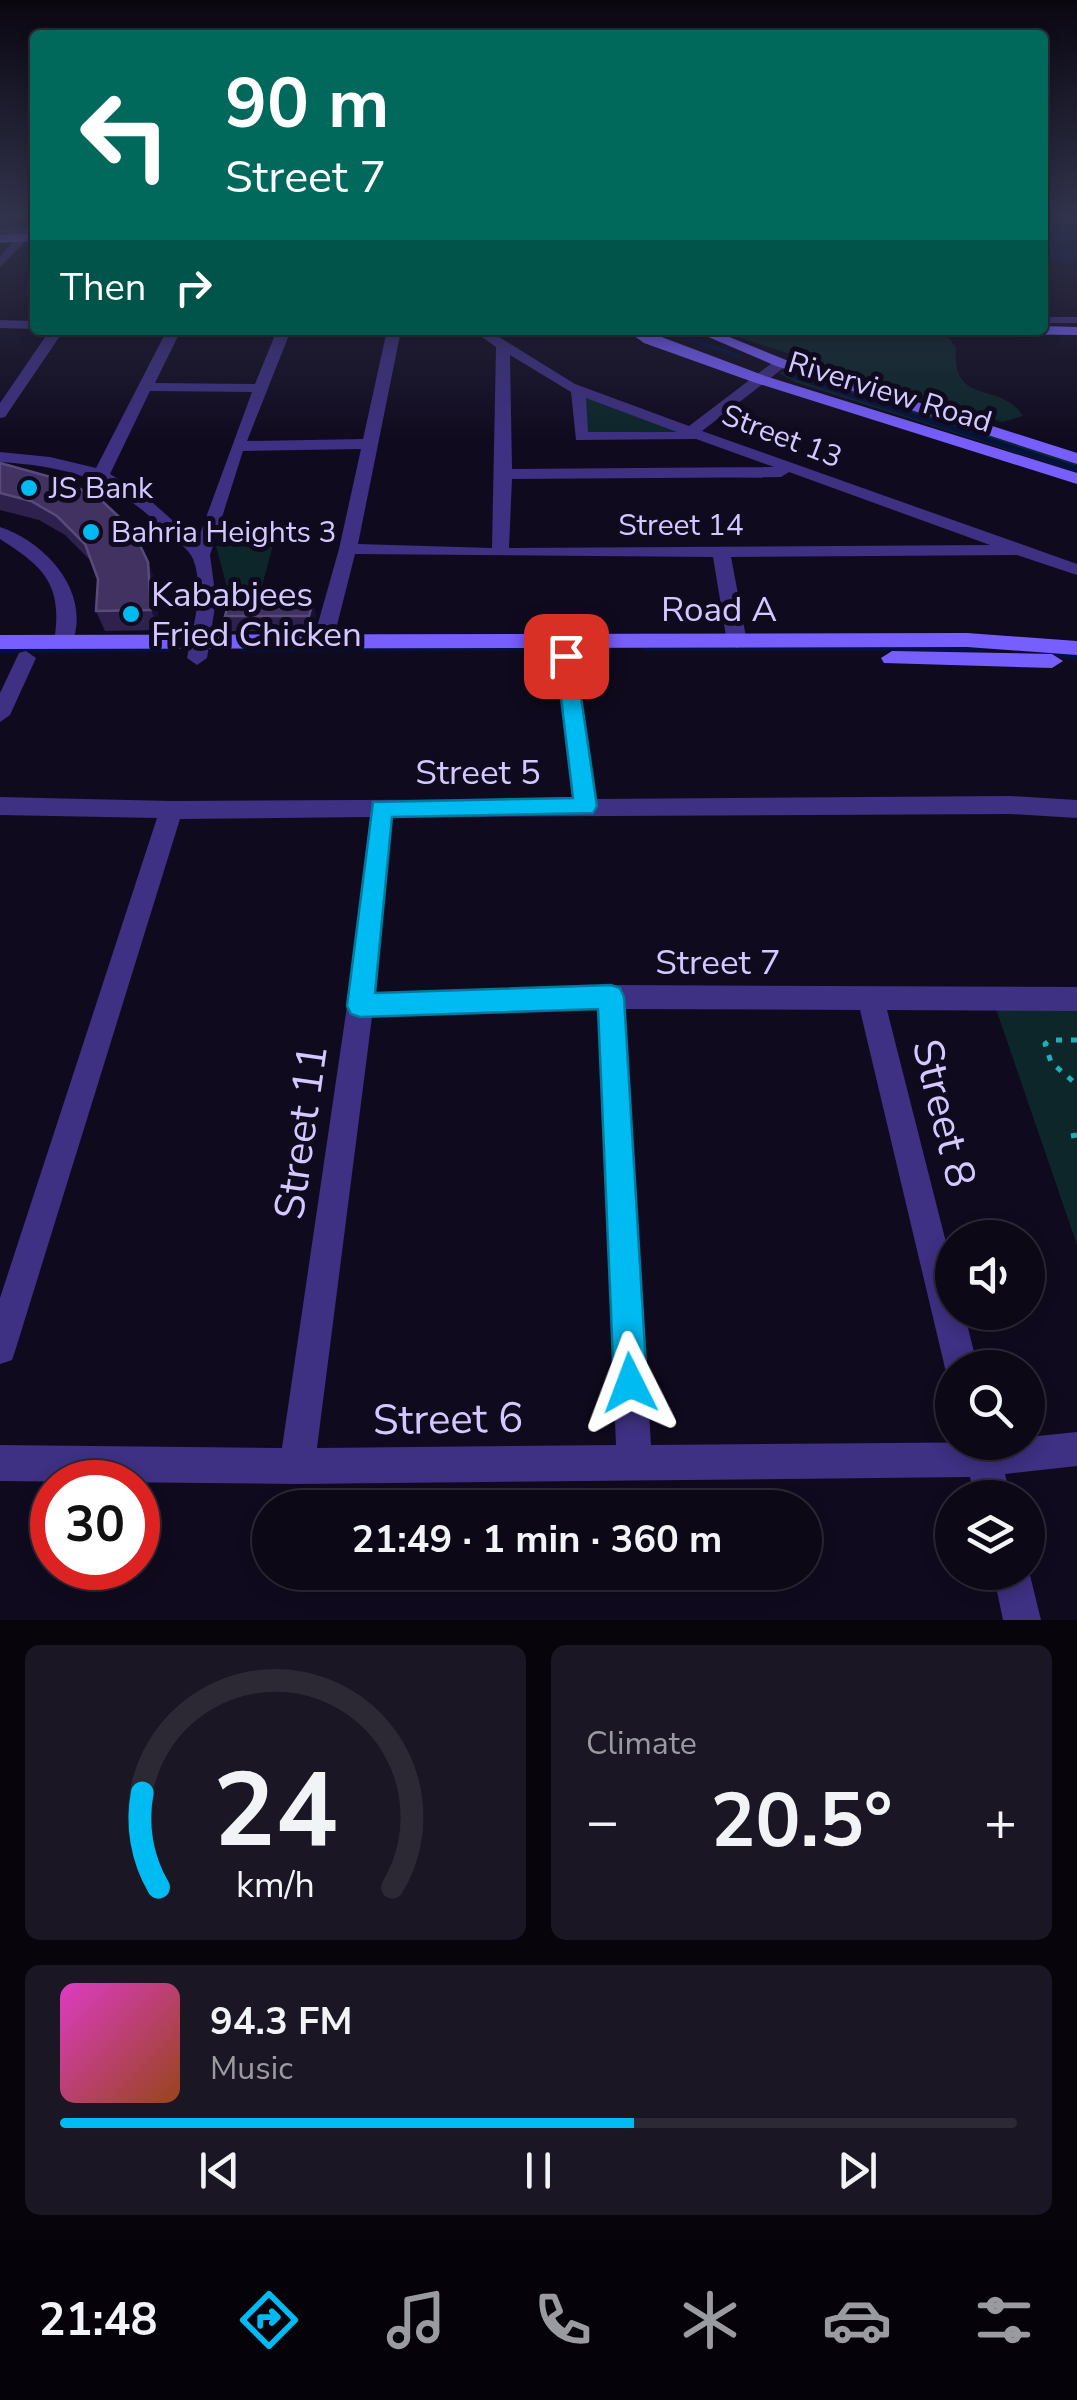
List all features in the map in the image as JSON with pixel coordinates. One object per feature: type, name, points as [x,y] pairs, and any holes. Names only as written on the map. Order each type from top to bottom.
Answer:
[{"type":"street","points":[[0,324],[30,325]]},
{"type":"street","points":[[1048,331],[1077,331]]},
{"type":"street","points":[[0,414],[54,335]]},
{"type":"street","points":[[102,475],[171,335]]},
{"type":"street","points":[[198,650],[207,600],[201,554],[237,446],[282,335]]},
{"type":"street","points":[[323,641],[348,549],[393,335]]},
{"type":"street","name":"Street 13","points":[[486,335],[578,390],[794,472],[1077,570]]},
{"type":"street","name":"Riverview Road","points":[[641,335],[759,379],[1077,479]]},
{"type":"street","name":"Riverview Road","points":[[711,335],[781,363],[1077,459]]},
{"type":"street","points":[[500,552],[503,346]]},
{"type":"street","points":[[578,390],[581,437],[700,434],[781,363]]},
{"type":"street","points":[[144,388],[259,388]]},
{"type":"street","points":[[237,446],[369,444]]},
{"type":"street","points":[[0,457],[37,460],[102,475],[130,491],[201,554]]},
{"type":"street","points":[[504,474],[794,472]]},
{"type":"street","points":[[0,532],[49,567],[68,594],[70,615],[64,642]]},
{"type":"street","name":"Street 14","points":[[348,549],[1014,550]]},
{"type":"street","points":[[722,552],[737,642]]},
{"type":"street","name":"Road A","points":[[0,658],[323,641],[968,640],[1077,648]]},
{"type":"street","name":"Road A","points":[[0,642],[198,650],[1077,663]]},
{"type":"street","points":[[566,656],[585,806]]},
{"type":"street","points":[[0,715],[26,658]]},
{"type":"street","name":"Street 5","points":[[0,806],[172,810],[1010,805],[1077,809]]},
{"type":"street","name":"Street 11","points":[[297,1466],[360,1006],[382,808]]},
{"type":"street","points":[[0,1348],[172,810]]},
{"type":"street","name":"Street 8","points":[[870,996],[958,1350]]},
{"type":"street","points":[[611,997],[634,1460]]},
{"type":"street","name":"Street 7","points":[[360,1006],[611,997],[1077,999]]},
{"type":"street","name":"Street 6","points":[[1045,1450],[1077,1449]]},
{"type":"street","name":"Street 6","points":[[0,1463],[297,1466],[935,1452]]},
{"type":"street","points":[[1015,1590],[1022,1620]]},
{"type":"lane","points":[[1048,320],[1077,320]]},
{"type":"path","points":[[1077,1040],[1050,1040],[1045,1044],[1051,1062],[1077,1085]]},
{"type":"green space","points":[[732,335],[947,336],[956,347],[961,378],[969,386],[1014,405],[1023,416],[1002,422]]},
{"type":"green space","points":[[787,370],[1077,459],[1077,472],[795,382],[779,373]]},
{"type":"green space","points":[[581,396],[703,437],[586,438]]},
{"type":"green space","points":[[273,545],[254,616],[232,606],[216,546]]},
{"type":"green space","points":[[994,1003],[1077,1004],[1077,1245]]},
{"type":"building","points":[[0,463],[65,481],[101,500],[132,529],[148,562],[151,610],[96,611],[98,579],[85,544],[57,516],[31,501],[0,493]]},
{"type":"building","points":[[313,601],[309,616],[225,616],[229,602]]},
{"type":"waterway","points":[[679,335],[738,356]]},
{"type":"waterway","points":[[792,376],[1077,469]]},
{"type":"waterway","points":[[243,649],[527,648]]},
{"type":"waterway","points":[[644,648],[982,648]]},
{"type":"waterway","points":[[0,650],[168,649]]},
{"type":"waterway","points":[[1044,652],[1077,657]]},
{"type":"place","name":"JS Bank","points":[[29,488]]},
{"type":"place","name":"Bahria Heights 3","points":[[91,532]]},
{"type":"place","name":"Kababjees Fried Chicken","points":[[131,614]]},
{"type":"route","points":[[566,656],[585,806],[382,808],[360,1006],[611,997],[630,1383]]}]
